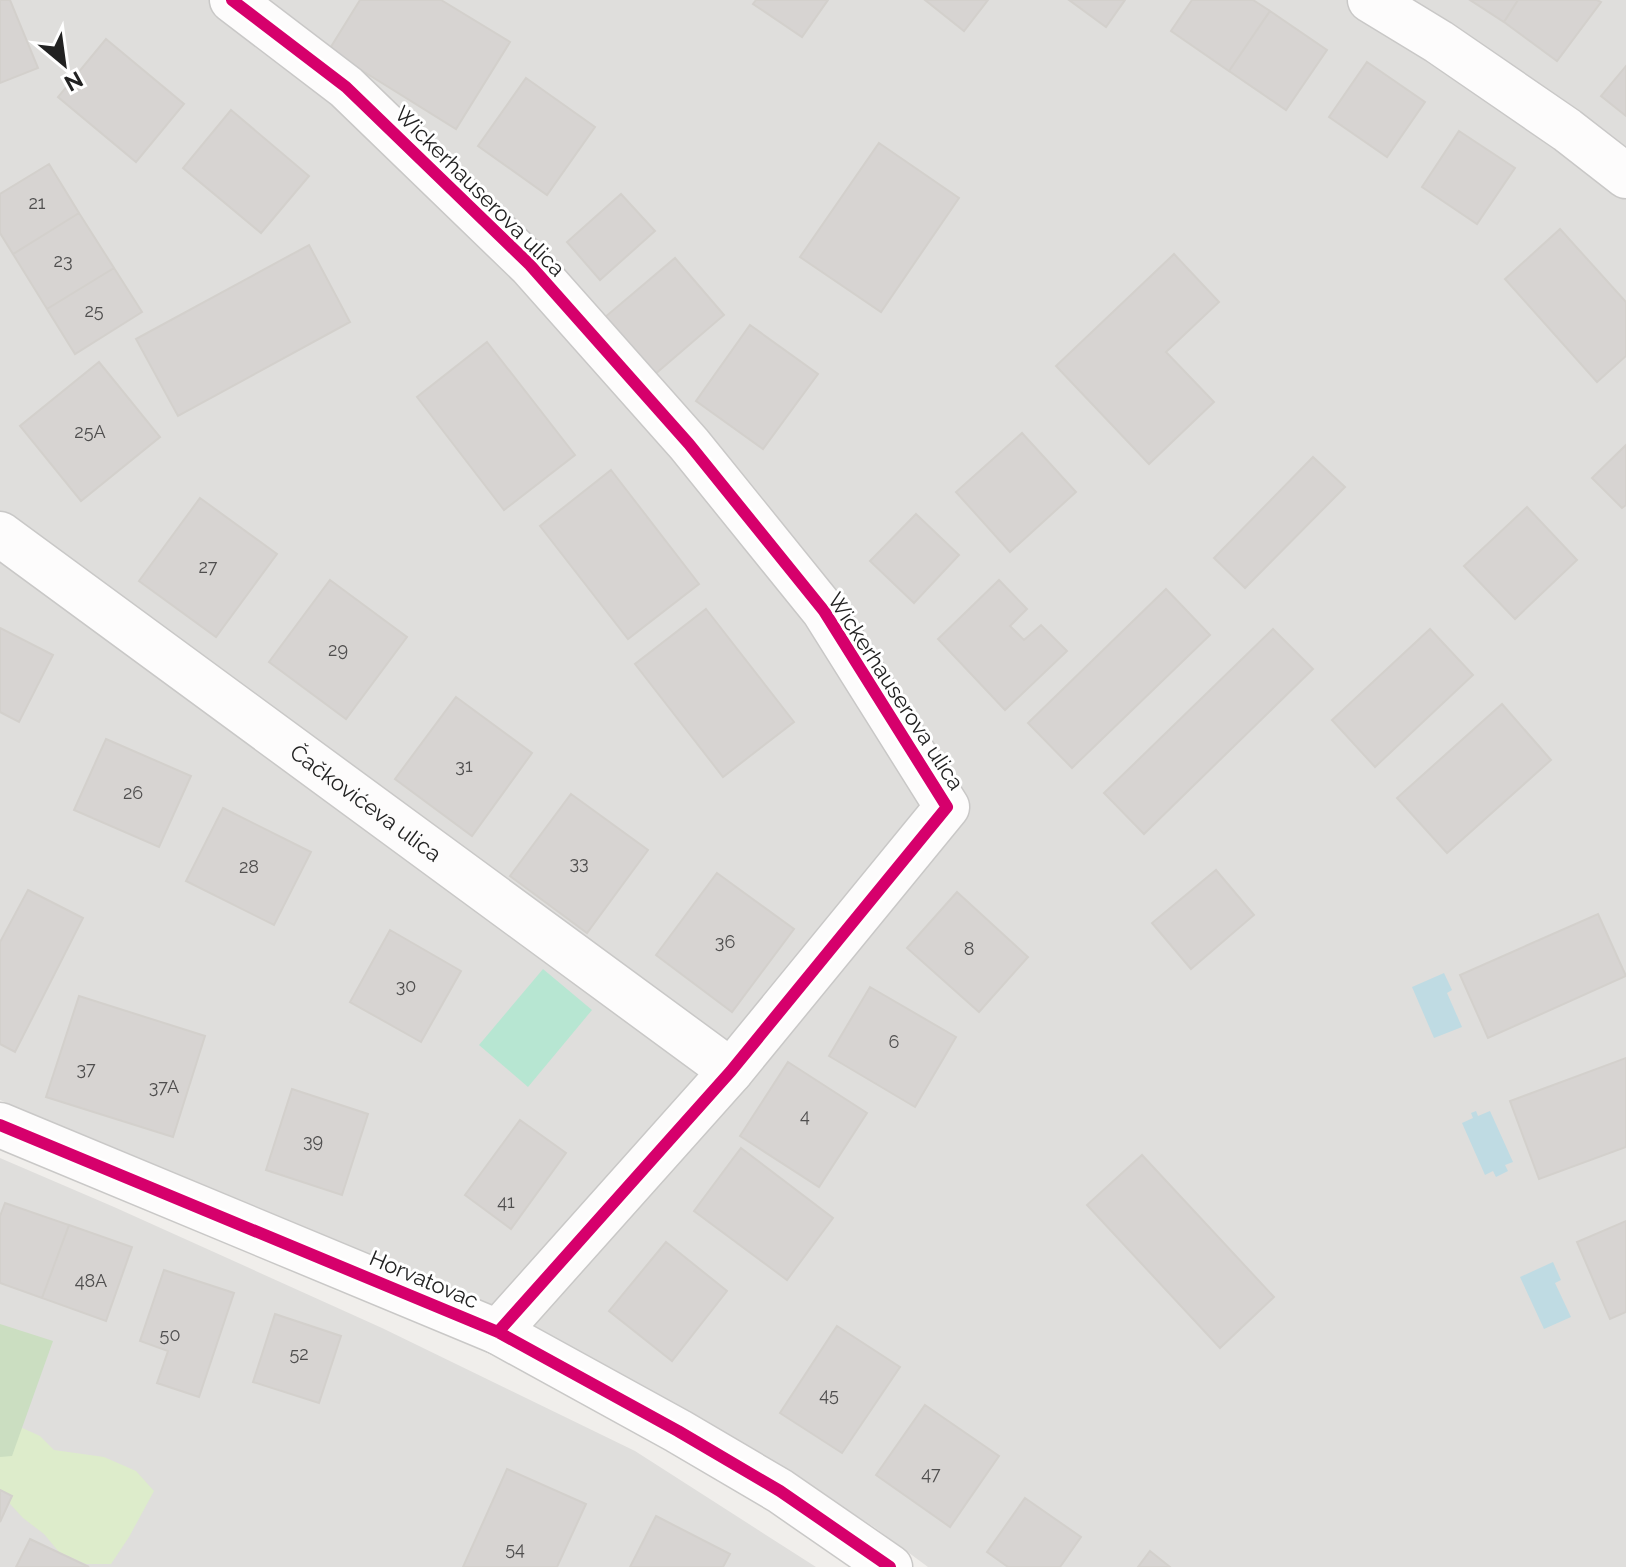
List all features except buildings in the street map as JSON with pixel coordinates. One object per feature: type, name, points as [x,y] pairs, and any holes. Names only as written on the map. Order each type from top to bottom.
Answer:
[{"type":"street","name":"Wickerhauserova ulica","points":[[232,0],[346,87],[551,288],[689,444],[824,611],[947,807],[731,1071],[498,1332]]},
{"type":"street","points":[[1370,0],[1452,51],[1567,130],[1626,176]]},
{"type":"street","name":"Čačkovićeva ulica","points":[[0,534],[731,1071]]},
{"type":"street","name":"Horvatovac","points":[[0,1125],[498,1332],[780,1491],[890,1567]]},
{"type":"shaded area","points":[[0,0],[1626,0],[1626,1567],[928,1567],[874,1527],[788,1472],[125,1156],[0,1100]]},
{"type":"shaded area","points":[[0,1158],[382,1328],[635,1451],[816,1567],[0,1567]]},
{"type":"green space","points":[[543,969],[592,1010],[528,1087],[479,1045]]},
{"type":"green space","points":[[0,1324],[53,1341],[12,1456],[0,1457]]},
{"type":"green space","points":[[9,1422],[40,1436],[54,1450],[104,1457],[136,1471],[154,1491],[111,1564],[86,1564],[59,1552],[0,1493],[0,1424]]},
{"type":"water","points":[[1444,973],[1452,990],[1447,993],[1462,1027],[1434,1038],[1412,987]]},
{"type":"water","points":[[1476,1111],[1478,1116],[1490,1111],[1513,1162],[1505,1165],[1508,1171],[1496,1177],[1493,1171],[1485,1175],[1462,1123],[1473,1118],[1471,1113]]},
{"type":"water","points":[[1553,1262],[1561,1280],[1555,1283],[1571,1317],[1544,1329],[1520,1277]]},
{"type":"cycle path","points":[[232,0],[346,87],[530,265],[689,444],[824,611],[947,807],[731,1071],[498,1332]]},
{"type":"cycle path","points":[[0,1125],[498,1332],[780,1491],[890,1567]]}]
